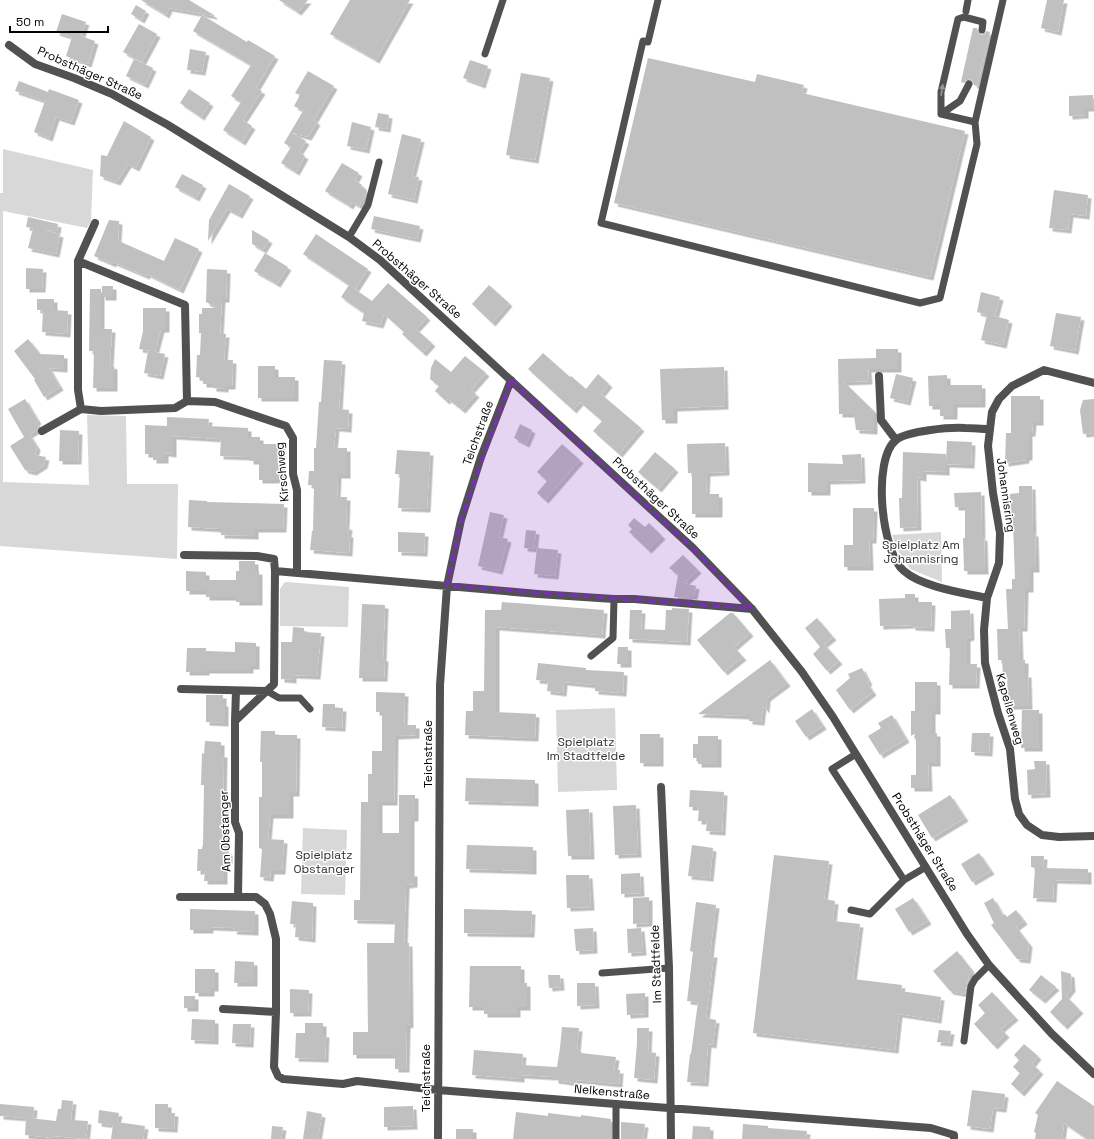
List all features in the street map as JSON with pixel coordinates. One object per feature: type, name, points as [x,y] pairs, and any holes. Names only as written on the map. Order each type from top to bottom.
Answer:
[{"type":"street","name":"Probsthäger Straße","points":[[9,45],[36,64],[112,94],[162,121],[349,237],[380,260],[693,548],[752,609],[802,672],[856,754],[967,934],[989,965],[1052,1034],[1094,1074]]},
{"type":"street","points":[[42,431],[81,409],[78,390],[78,261],[95,223]]},
{"type":"street","points":[[78,261],[185,305],[187,401]]},
{"type":"street","name":"Johannisring","points":[[987,598],[999,563],[1000,533],[993,493],[988,446],[992,412],[999,399],[1012,386],[1044,370],[1094,383]]},
{"type":"street","points":[[880,376],[881,420],[896,440]]},
{"type":"street","name":"Teichstraße","points":[[438,1139],[440,685],[447,586],[461,520],[481,457],[511,380]]},
{"type":"street","name":"Kirschweg","points":[[81,409],[101,410],[175,408],[187,401],[215,402],[286,426],[293,438],[293,474],[297,490],[297,573]]},
{"type":"street","points":[[987,598],[943,588],[912,578],[902,570],[890,549],[884,525],[882,499],[883,471],[889,449],[896,440],[917,432],[963,427],[989,429]]},
{"type":"street","points":[[184,555],[256,556],[274,559],[274,684],[235,721]]},
{"type":"street","points":[[275,571],[614,600],[634,598],[752,609]]},
{"type":"street","name":"Kapellenweg","points":[[987,598],[984,630],[985,663],[998,713],[1010,749],[1015,799],[1019,814],[1027,825],[1042,835],[1059,837],[1094,836]]},
{"type":"street","points":[[181,689],[267,691]]},
{"type":"street","name":"Am Obstanger","points":[[236,690],[235,822],[240,833],[238,897]]},
{"type":"street","name":"Im Stadtfelde","points":[[661,787],[669,968],[671,1139]]},
{"type":"street","points":[[180,898],[256,898],[265,904],[270,914],[276,938],[276,1012],[223,1009]]},
{"type":"street","name":"Nelkenstraße","points":[[276,1012],[274,1067],[278,1076],[284,1079],[343,1084],[357,1081],[438,1090],[931,1128],[954,1137]]},
{"type":"lane","points":[[484,54],[503,0]]},
{"type":"lane","points":[[658,0],[648,42],[643,41],[601,222],[920,303],[940,298],[977,144],[975,122],[1003,0]]},
{"type":"lane","points":[[966,10],[968,0]]},
{"type":"lane","points":[[941,114],[941,92],[958,19],[964,17],[983,22],[982,30]]},
{"type":"lane","points":[[941,114],[960,101],[969,84]]},
{"type":"lane","points":[[941,114],[975,122]]},
{"type":"lane","points":[[349,237],[368,205],[379,162]]},
{"type":"lane","points":[[591,656],[613,638],[614,600]]},
{"type":"lane","points":[[267,691],[279,698],[300,698],[310,709]]},
{"type":"lane","points":[[856,754],[832,769],[904,880]]},
{"type":"lane","points":[[851,910],[870,914],[904,880],[926,867]]},
{"type":"lane","points":[[964,1041],[971,986],[975,979],[989,965]]},
{"type":"lane","points":[[602,973],[669,968]]},
{"type":"lane","points":[[616,1104],[616,1139]]},
{"type":"highlighted area","points":[[511,380],[693,548],[752,609],[447,586],[461,520]]},
{"type":"green space","points":[[3,149],[93,170],[91,221],[87,228],[3,211],[3,482],[89,485],[87,415],[126,416],[127,484],[178,484],[177,559],[0,546],[0,193],[3,193]]},
{"type":"green space","name":"Spielplatz Am Johannisring","points":[[941,532],[942,582],[910,569],[897,549],[892,535]]},
{"type":"green space","points":[[286,582],[349,587],[348,627],[280,626],[280,589]]},
{"type":"green space","name":"Spielplatz Im Stadtfelde","points":[[615,708],[617,790],[558,792],[556,710]]},
{"type":"green space","name":"Spielplatz Obstanger","points":[[303,828],[347,830],[345,895],[301,894]]},
{"type":"building","points":[[141,0],[189,0],[214,16],[169,8],[166,15]]},
{"type":"building","points":[[279,0],[308,0],[298,12]]},
{"type":"building","points":[[350,0],[410,0],[376,60],[330,34]]},
{"type":"building","points":[[1047,0],[1064,0],[1058,32],[1041,28]]},
{"type":"building","points":[[136,5],[146,11],[141,20],[131,14]]},
{"type":"building","points":[[62,14],[86,22],[81,36],[95,41],[88,64],[66,56],[72,37],[56,32]]},
{"type":"building","points":[[202,15],[247,42],[248,40],[275,56],[256,88],[262,91],[243,120],[252,126],[242,142],[223,130],[241,102],[231,96],[251,65],[193,31]]},
{"type":"building","points":[[139,24],[157,34],[142,62],[123,52]]},
{"type":"building","points":[[973,28],[977,28],[981,35],[987,31],[990,32],[977,86],[974,85],[971,79],[964,83],[961,82]]},
{"type":"building","points":[[190,49],[206,52],[202,72],[187,70]]},
{"type":"building","points":[[648,58],[755,82],[757,74],[804,85],[802,93],[965,131],[930,277],[614,203]]},
{"type":"building","points":[[134,59],[153,68],[145,85],[126,76]]},
{"type":"building","points":[[470,60],[488,66],[482,85],[463,78]]},
{"type":"building","points":[[308,71],[334,86],[314,120],[317,122],[308,137],[292,133],[306,141],[299,152],[305,156],[296,172],[281,163],[291,147],[284,143],[303,111],[294,106],[300,95],[295,93]]},
{"type":"building","points":[[521,73],[550,78],[535,160],[506,155]]},
{"type":"building","points":[[19,81],[48,92],[49,89],[79,100],[71,122],[56,117],[49,138],[34,132],[45,101],[15,91]]},
{"type":"building","points":[[189,89],[210,103],[201,117],[180,103]]},
{"type":"building","points":[[1093,95],[1094,108],[1085,108],[1085,115],[1069,116],[1069,96]]},
{"type":"building","points":[[378,113],[389,115],[387,129],[375,127]]},
{"type":"building","points":[[124,121],[151,137],[136,168],[128,164],[117,182],[100,176],[101,155],[107,156]]},
{"type":"building","points":[[352,122],[371,127],[366,150],[347,146]]},
{"type":"building","points":[[402,134],[421,139],[412,176],[419,177],[414,200],[388,194]]},
{"type":"building","points":[[342,163],[359,173],[355,180],[362,185],[361,187],[367,190],[359,206],[352,202],[350,206],[325,191]]},
{"type":"building","points":[[182,174],[203,185],[196,198],[175,187]]},
{"type":"building","points":[[229,184],[250,196],[239,215],[227,209],[208,241],[209,220]]},
{"type":"building","points":[[1054,190],[1088,195],[1086,216],[1070,214],[1068,230],[1049,228]]},
{"type":"building","points":[[374,216],[420,226],[417,239],[371,229]]},
{"type":"building","points":[[28,217],[58,224],[57,231],[44,230],[60,234],[56,254],[28,248],[33,228],[26,227]]},
{"type":"building","points":[[109,220],[119,221],[118,239],[121,242],[164,261],[175,238],[199,249],[180,290],[147,274],[146,276],[113,262],[113,264],[94,256]]},
{"type":"building","points":[[252,230],[269,240],[263,250],[252,244]]},
{"type":"building","points":[[316,234],[368,269],[355,289],[303,254]]},
{"type":"building","points":[[265,253],[288,267],[277,284],[254,271]]},
{"type":"building","points":[[26,268],[43,269],[42,289],[26,289]]},
{"type":"building","points":[[207,269],[227,270],[226,299],[222,299],[220,334],[226,334],[224,360],[233,360],[232,386],[225,386],[225,389],[213,388],[213,384],[203,384],[203,378],[196,377],[197,355],[200,355],[201,333],[199,333],[199,314],[202,314],[202,308],[218,308],[206,302]]},
{"type":"building","points":[[388,283],[427,317],[416,329],[432,343],[423,353],[402,334],[404,332],[384,314],[380,325],[362,321],[364,313],[341,297],[349,285],[372,301]]},
{"type":"building","points":[[489,285],[509,303],[492,323],[472,304]]},
{"type":"building","points":[[102,286],[113,286],[113,297],[102,297]]},
{"type":"building","points":[[90,289],[101,289],[101,329],[112,329],[110,365],[114,366],[114,388],[93,388],[94,351],[89,351]]},
{"type":"building","points":[[981,292],[1000,297],[995,316],[1009,320],[1003,345],[981,340],[987,315],[977,312]]},
{"type":"building","points":[[37,299],[54,299],[54,310],[68,311],[67,334],[42,332],[43,310],[37,310]]},
{"type":"building","points":[[143,308],[166,308],[166,329],[161,329],[155,352],[165,354],[160,376],[144,373],[148,351],[152,351],[139,349],[143,331]]},
{"type":"building","points":[[1056,313],[1081,317],[1075,351],[1050,346]]},
{"type":"building","points":[[28,339],[41,355],[64,355],[64,369],[49,368],[60,387],[44,397],[34,380],[35,379],[14,351]]},
{"type":"building","points":[[876,349],[898,349],[898,369],[868,369],[869,381],[844,382],[874,411],[874,431],[856,430],[854,414],[839,414],[838,359],[876,358]]},
{"type":"building","points":[[543,353],[586,389],[598,374],[609,384],[601,394],[641,428],[619,454],[593,431],[602,421],[580,402],[573,410],[528,369]]},
{"type":"building","points":[[465,356],[486,373],[471,390],[476,394],[462,410],[448,399],[446,401],[435,391],[439,386],[430,379],[431,368],[435,359],[451,372]]},
{"type":"building","points":[[324,360],[342,361],[339,409],[349,410],[348,429],[336,428],[334,448],[347,448],[347,475],[338,475],[337,497],[347,497],[346,526],[349,527],[348,534],[350,534],[349,553],[310,550],[313,531],[314,485],[308,485],[309,471],[314,471],[314,448],[316,448]]},
{"type":"building","points":[[258,366],[275,366],[275,377],[295,377],[295,398],[258,398]]},
{"type":"building","points":[[724,367],[725,406],[674,408],[674,420],[662,420],[660,369]]},
{"type":"building","points":[[896,374],[913,378],[907,402],[890,398]]},
{"type":"building","points":[[947,375],[947,385],[982,385],[982,404],[954,404],[954,416],[940,416],[940,406],[929,406],[928,376]]},
{"type":"building","points":[[1011,396],[1040,396],[1040,422],[1033,422],[1032,433],[1029,433],[1029,457],[1026,457],[1026,460],[1005,463],[1006,433],[1011,433]]},
{"type":"building","points":[[25,399],[38,421],[36,422],[39,427],[37,430],[24,437],[8,409]]},
{"type":"building","points":[[1094,399],[1094,433],[1083,434],[1080,410],[1083,400]]},
{"type":"building","points":[[167,417],[209,419],[208,426],[248,428],[248,437],[260,437],[260,444],[282,444],[281,480],[259,480],[259,461],[250,461],[250,457],[220,456],[221,439],[173,436],[173,454],[165,453],[165,460],[153,460],[153,454],[145,454],[145,425],[167,426]]},
{"type":"building","points":[[520,424],[532,430],[526,444],[514,438]]},
{"type":"building","points":[[60,430],[79,431],[78,461],[59,461]]},
{"type":"building","points":[[29,434],[37,447],[35,455],[46,457],[44,465],[33,472],[25,470],[10,446]]},
{"type":"building","points":[[947,441],[972,442],[971,465],[946,464]]},
{"type":"building","points":[[725,443],[726,472],[707,473],[706,494],[719,494],[719,514],[692,514],[692,473],[688,473],[687,444]]},
{"type":"building","points":[[562,444],[580,460],[545,500],[537,493],[547,481],[537,472]]},
{"type":"building","points":[[397,450],[430,452],[427,509],[398,508],[400,474],[395,474]]},
{"type":"building","points":[[655,452],[675,469],[658,489],[638,472]]},
{"type":"building","points":[[903,452],[946,454],[946,472],[923,471],[923,478],[917,477],[918,527],[900,528],[899,498],[902,498]]},
{"type":"building","points":[[861,454],[862,480],[827,481],[827,492],[808,492],[808,463],[843,464],[842,455]]},
{"type":"building","points":[[1019,486],[1032,486],[1033,533],[1035,533],[1036,569],[1030,569],[1030,589],[1025,589],[1024,628],[1019,628],[1020,660],[1025,660],[1025,674],[1028,674],[1029,706],[1008,706],[1007,674],[1003,674],[1002,660],[998,660],[997,629],[1008,629],[1006,589],[1012,589],[1012,579],[1015,579],[1013,523],[1011,523],[1010,494],[1019,493]]},
{"type":"building","points":[[981,492],[982,538],[984,537],[985,571],[964,571],[963,538],[965,538],[965,507],[955,507],[954,493]]},
{"type":"building","points":[[189,500],[207,502],[284,504],[283,529],[255,529],[255,536],[221,535],[221,529],[188,527]]},
{"type":"building","points":[[853,508],[874,508],[873,540],[869,540],[870,567],[844,567],[844,545],[853,545]]},
{"type":"building","points":[[490,512],[504,515],[499,537],[508,539],[499,571],[478,566]]},
{"type":"building","points":[[634,518],[645,527],[649,523],[662,536],[648,550],[629,532],[632,529],[628,525]]},
{"type":"building","points":[[526,530],[536,531],[534,549],[524,548]]},
{"type":"building","points":[[398,532],[425,533],[424,553],[398,552]]},
{"type":"building","points":[[537,548],[558,550],[555,576],[534,574]]},
{"type":"building","points":[[683,555],[698,570],[684,583],[696,586],[694,596],[689,596],[689,598],[674,597],[678,575],[669,568]]},
{"type":"building","points":[[239,561],[255,561],[255,571],[259,571],[259,602],[236,602],[236,597],[206,597],[206,591],[186,591],[186,571],[206,572],[206,580],[236,580],[236,571],[239,571]]},
{"type":"building","points":[[905,594],[915,594],[915,602],[932,602],[931,628],[912,627],[912,625],[880,626],[879,599],[905,598]]},
{"type":"building","points":[[502,602],[604,610],[602,635],[496,627],[496,712],[536,714],[535,738],[465,735],[466,711],[473,711],[473,691],[484,691],[485,610],[501,610]]},
{"type":"building","points":[[362,604],[385,605],[383,658],[385,658],[384,678],[359,678]]},
{"type":"building","points":[[672,608],[689,609],[687,642],[629,639],[630,610],[642,610],[641,629],[665,630],[666,610],[672,610]]},
{"type":"building","points":[[970,610],[971,637],[967,638],[967,664],[977,664],[976,685],[949,685],[950,648],[946,648],[945,629],[951,629],[951,611]]},
{"type":"building","points":[[730,613],[733,613],[750,633],[734,647],[743,657],[724,672],[697,640]]},
{"type":"building","points":[[817,618],[833,637],[824,644],[839,661],[827,671],[813,654],[820,647],[805,628]]},
{"type":"building","points":[[293,627],[304,628],[304,632],[321,633],[317,676],[293,675],[293,680],[281,679],[281,642],[292,642]]},
{"type":"building","points":[[235,642],[256,643],[256,666],[250,666],[250,670],[206,670],[206,672],[186,672],[187,648],[206,648],[206,651],[235,652]]},
{"type":"building","points":[[618,647],[628,647],[628,664],[617,664]]},
{"type":"building","points":[[770,660],[787,683],[767,698],[766,710],[763,706],[761,722],[749,721],[749,716],[698,714]]},
{"type":"building","points":[[538,663],[586,668],[586,670],[624,672],[623,693],[595,691],[595,685],[564,682],[563,693],[547,691],[548,681],[536,680]]},
{"type":"building","points":[[862,668],[869,682],[867,683],[873,692],[850,710],[836,690],[850,678],[848,674]]},
{"type":"building","points":[[915,682],[937,682],[937,711],[932,711],[932,733],[937,733],[937,763],[928,763],[929,788],[911,788],[911,775],[916,775],[916,733],[911,736],[911,711],[915,711]]},
{"type":"building","points":[[376,692],[405,693],[404,725],[416,725],[416,735],[395,736],[394,802],[379,802],[379,833],[399,833],[399,795],[415,795],[415,818],[411,818],[411,873],[414,873],[414,884],[406,885],[404,943],[409,943],[410,1024],[407,1025],[406,1069],[395,1069],[395,1055],[353,1055],[353,1032],[368,1032],[367,943],[394,943],[395,921],[354,920],[354,900],[360,900],[361,802],[368,802],[368,774],[372,774],[372,751],[382,751],[382,712],[376,712]]},
{"type":"building","points":[[206,695],[223,695],[223,703],[225,703],[225,723],[206,722]]},
{"type":"building","points":[[323,704],[335,704],[335,708],[343,708],[342,728],[322,727]]},
{"type":"building","points":[[812,709],[823,726],[806,737],[795,721]]},
{"type":"building","points":[[1022,710],[1039,710],[1039,748],[1021,748]]},
{"type":"building","points":[[892,715],[906,739],[880,755],[868,736],[881,728],[878,723]]},
{"type":"building","points":[[261,731],[275,731],[275,735],[297,735],[296,793],[290,793],[290,815],[270,815],[268,839],[284,840],[282,871],[271,871],[270,878],[260,877],[262,849],[259,848],[259,797],[262,797],[262,762],[260,762]]},
{"type":"building","points":[[972,733],[990,733],[989,753],[971,752]]},
{"type":"building","points":[[640,734],[660,734],[660,763],[640,763]]},
{"type":"building","points":[[698,736],[718,736],[718,764],[698,764],[698,758],[693,758],[693,744],[698,744]]},
{"type":"building","points":[[205,741],[221,742],[221,754],[224,754],[223,804],[226,804],[225,850],[229,852],[229,860],[224,863],[224,881],[204,881],[205,871],[197,871],[198,849],[202,849],[203,844],[204,785],[201,785],[202,753],[204,754]]},
{"type":"building","points":[[1034,761],[1046,761],[1047,794],[1028,795],[1027,770],[1035,769]]},
{"type":"building","points":[[466,778],[535,780],[535,803],[465,801]]},
{"type":"building","points":[[690,790],[724,792],[722,832],[706,831],[707,821],[698,821],[699,807],[689,807]]},
{"type":"building","points":[[950,795],[965,818],[932,838],[918,815]]},
{"type":"building","points":[[636,805],[638,854],[615,855],[613,806]]},
{"type":"building","points":[[589,809],[591,856],[568,856],[566,810]]},
{"type":"building","points":[[467,845],[533,847],[533,871],[466,869]]},
{"type":"building","points":[[692,845],[713,848],[710,878],[688,876]]},
{"type":"building","points":[[979,853],[991,871],[972,882],[961,864]]},
{"type":"building","points":[[774,855],[829,861],[824,899],[835,901],[833,921],[860,924],[853,979],[902,985],[901,991],[941,997],[938,1020],[899,1014],[895,1050],[753,1033]]},
{"type":"building","points":[[1031,856],[1044,856],[1043,868],[1088,869],[1088,881],[1054,880],[1053,899],[1033,898],[1035,868],[1031,867]]},
{"type":"building","points":[[640,873],[641,893],[621,894],[621,874]]},
{"type":"building","points":[[566,875],[589,875],[591,907],[567,908]]},
{"type":"building","points":[[649,897],[649,923],[633,924],[633,898]]},
{"type":"building","points":[[913,898],[928,921],[909,932],[895,909]]},
{"type":"building","points":[[993,898],[1003,916],[1005,914],[1007,917],[1016,910],[1024,921],[1016,927],[1029,944],[1027,960],[1017,959],[991,925],[994,923],[984,903]]},
{"type":"building","points":[[292,901],[313,903],[312,939],[295,937],[296,924],[290,924]]},
{"type":"building","points":[[696,902],[716,905],[710,954],[714,954],[706,1018],[716,1020],[713,1045],[708,1044],[705,1083],[687,1082],[698,1002],[687,1001],[693,952],[690,951]]},
{"type":"building","points":[[190,909],[255,911],[255,932],[233,931],[234,928],[210,927],[210,930],[190,930]]},
{"type":"building","points":[[464,909],[532,911],[531,934],[464,933]]},
{"type":"building","points":[[593,928],[594,950],[576,951],[574,929]]},
{"type":"building","points":[[641,928],[643,952],[628,953],[627,929]]},
{"type":"building","points":[[957,951],[972,972],[969,975],[965,994],[950,991],[933,971]]},
{"type":"building","points":[[235,961],[254,962],[254,983],[234,983]]},
{"type":"building","points":[[470,966],[521,966],[521,983],[527,983],[527,1007],[517,1007],[517,1014],[484,1014],[484,1007],[469,1007]]},
{"type":"building","points":[[195,969],[215,969],[215,988],[211,988],[211,993],[195,993]]},
{"type":"building","points":[[1061,971],[1071,974],[1072,988],[1066,996],[1080,1010],[1064,1026],[1050,1012],[1062,999]]},
{"type":"building","points":[[548,975],[560,975],[561,987],[549,988]]},
{"type":"building","points":[[1041,975],[1056,987],[1042,1000],[1029,990]]},
{"type":"building","points":[[577,983],[595,983],[596,1005],[577,1006]]},
{"type":"building","points":[[290,989],[309,990],[308,1013],[290,1013]]},
{"type":"building","points":[[992,992],[1015,1017],[1001,1029],[1006,1034],[994,1046],[974,1024],[985,1013],[978,1005]]},
{"type":"building","points":[[645,993],[645,1014],[627,1015],[626,994]]},
{"type":"building","points":[[184,996],[195,996],[195,1008],[184,1008]]},
{"type":"building","points":[[192,1019],[215,1020],[215,1041],[191,1040]]},
{"type":"building","points":[[305,1023],[323,1023],[323,1034],[326,1034],[325,1059],[295,1058],[296,1033],[305,1033]]},
{"type":"building","points":[[233,1024],[251,1024],[250,1044],[232,1043]]},
{"type":"building","points":[[562,1027],[579,1028],[577,1050],[581,1051],[581,1053],[616,1057],[614,1070],[620,1070],[619,1084],[577,1080],[576,1083],[555,1080],[555,1077],[521,1075],[521,1079],[472,1075],[474,1050],[523,1054],[522,1065],[557,1067]]},
{"type":"building","points":[[637,1028],[649,1028],[648,1052],[656,1053],[654,1080],[634,1078]]},
{"type":"building","points":[[939,1030],[951,1031],[949,1043],[937,1042]]},
{"type":"building","points":[[1024,1044],[1038,1056],[1032,1064],[1040,1071],[1021,1093],[1011,1084],[1020,1073],[1013,1067],[1019,1060],[1014,1055]]},
{"type":"building","points":[[1057,1081],[1094,1106],[1094,1139],[1087,1139],[1064,1123],[1062,1139],[1035,1139],[1036,1133],[1034,1132],[1038,1115],[1035,1113]]},
{"type":"building","points":[[972,1090],[1005,1094],[1003,1109],[993,1108],[990,1129],[967,1126]]},
{"type":"building","points":[[62,1100],[73,1101],[71,1120],[88,1121],[86,1139],[25,1135],[26,1118],[0,1116],[0,1104],[34,1107],[33,1118],[29,1118],[56,1121],[58,1109],[61,1109]]},
{"type":"building","points":[[155,1104],[168,1104],[168,1113],[175,1113],[174,1129],[155,1128]]},
{"type":"building","points":[[413,1106],[414,1126],[384,1127],[384,1107]]},
{"type":"building","points":[[99,1110],[119,1113],[117,1122],[145,1126],[143,1139],[111,1139],[113,1125],[98,1123]]},
{"type":"building","points":[[307,1111],[322,1114],[318,1139],[303,1139]]},
{"type":"building","points":[[516,1112],[548,1116],[548,1113],[581,1117],[581,1115],[611,1119],[611,1139],[513,1139]]},
{"type":"building","points":[[621,1122],[645,1124],[643,1139],[621,1139]]},
{"type":"building","points":[[743,1124],[768,1126],[768,1128],[807,1131],[806,1139],[742,1139]]},
{"type":"building","points":[[272,1126],[283,1127],[281,1139],[271,1139]]},
{"type":"building","points":[[693,1126],[710,1127],[710,1139],[692,1139]]},
{"type":"building","points":[[456,1129],[473,1129],[473,1139],[456,1139]]}]
